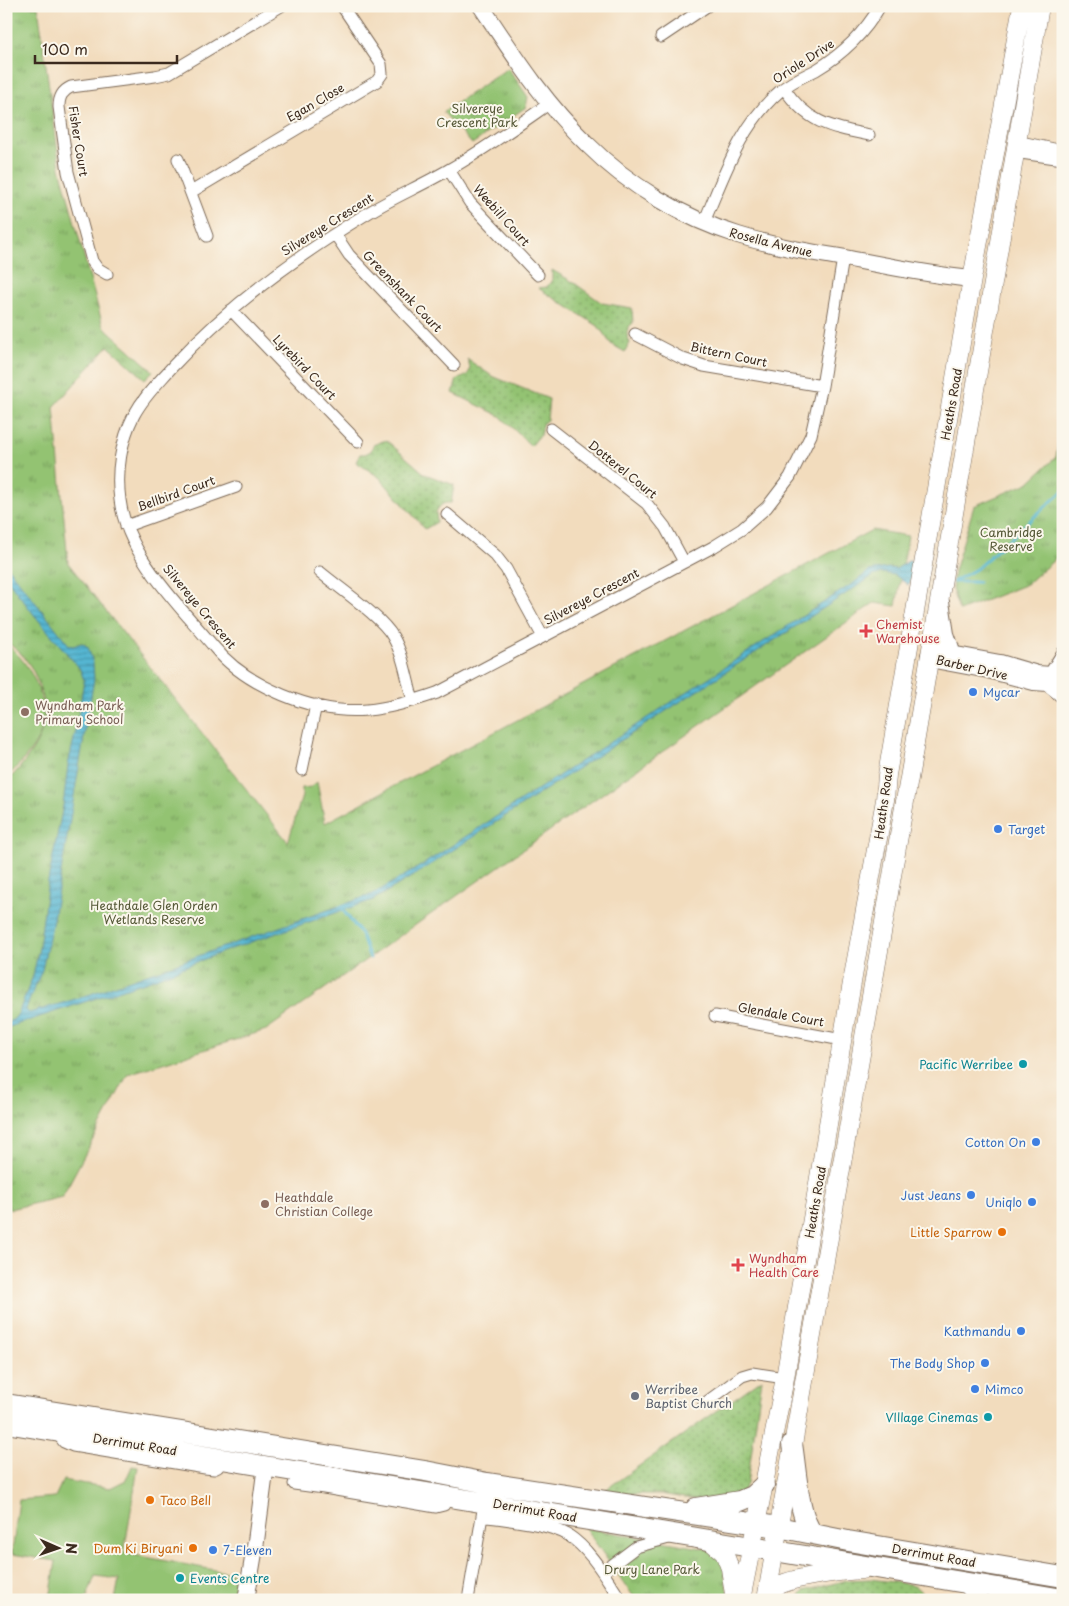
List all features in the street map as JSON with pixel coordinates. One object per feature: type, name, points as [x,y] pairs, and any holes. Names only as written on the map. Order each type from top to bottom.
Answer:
[{"type":"highway","name":"Derrimut Road","points":[[6,1404],[192,1434],[270,1460],[322,1481],[484,1500],[677,1511],[1063,1577]]},
{"type":"highway","name":"Derrimut Road","points":[[6,1423],[220,1458],[425,1471],[484,1500],[680,1535],[1063,1598]]},
{"type":"highway","points":[[192,1434],[215,1445],[220,1453],[220,1458]]},
{"type":"highway","points":[[792,1444],[805,1519],[813,1534]]},
{"type":"highway","points":[[425,1471],[444,1484],[446,1496]]},
{"type":"highway","points":[[677,1511],[740,1502],[752,1496],[764,1485]]},
{"type":"main road","name":"Heaths Road","points":[[741,1600],[785,1378],[972,279],[1022,6]]},
{"type":"main road","name":"Heaths Road","points":[[767,1597],[1040,6]]},
{"type":"main road","points":[[998,144],[1015,147]]},
{"type":"main road","points":[[972,279],[992,282]]},
{"type":"main road","points":[[908,656],[929,655]]},
{"type":"main road","points":[[887,783],[907,787]]},
{"type":"main road","points":[[842,1040],[861,1047]]},
{"type":"main road","points":[[785,1378],[792,1377],[798,1372],[809,1348]]},
{"type":"main road","points":[[708,1539],[724,1553],[730,1568],[735,1600]]},
{"type":"main road","points":[[767,1597],[777,1586],[786,1583],[831,1572],[880,1568]]},
{"type":"street","name":"Fisher Court","points":[[107,274],[97,268],[92,261],[68,172],[59,107],[59,101],[63,92],[71,87],[168,73],[281,6]]},
{"type":"street","name":"Egan Close","points":[[191,192],[377,81],[382,74],[381,64],[342,6]]},
{"type":"street","name":"Rosella Avenue","points":[[481,6],[550,103],[588,146],[629,180],[668,204],[704,222],[736,235],[758,241],[909,270],[972,279]]},
{"type":"street","points":[[661,37],[706,6]]},
{"type":"street","name":"Oriole Drive","points":[[704,222],[734,153],[750,125],[766,104],[784,88],[839,55],[860,36],[880,6]]},
{"type":"street","points":[[784,88],[801,109],[816,120],[833,127],[869,135]]},
{"type":"street","name":"Silvereye Crescent","points":[[550,103],[449,170],[370,212],[285,267],[231,310],[182,356],[145,398],[135,413],[128,427],[121,452],[118,478],[120,501],[132,542],[153,573],[220,654],[249,679],[276,692],[316,705],[342,710],[364,711],[390,708],[437,693],[684,562],[742,529],[779,493],[790,477],[806,446],[815,420],[822,386],[843,258]]},
{"type":"street","points":[[1015,147],[1063,151]]},
{"type":"street","points":[[1015,147],[1063,159]]},
{"type":"street","points":[[178,159],[207,236]]},
{"type":"street","name":"Weebill Court","points":[[449,170],[470,203],[538,275]]},
{"type":"street","name":"Greenshank Court","points":[[334,234],[350,255],[454,365]]},
{"type":"street","name":"Lyrebird Court","points":[[231,310],[358,442]]},
{"type":"street","name":"Bittern Court","points":[[635,334],[683,359],[704,366],[822,386]]},
{"type":"street","name":"Dotterel Court","points":[[551,429],[647,504],[666,527],[684,562]]},
{"type":"street","name":"Bellbird Court","points":[[126,526],[236,487]]},
{"type":"street","points":[[447,514],[495,556],[506,569],[543,637]]},
{"type":"street","points":[[320,572],[386,626],[394,638],[413,701]]},
{"type":"street","points":[[940,595],[946,634],[952,654]]},
{"type":"street","name":"Barber Drive","points":[[1054,680],[1034,682],[977,667],[940,662],[929,655],[935,651],[1000,663],[1037,674],[1054,680],[1063,695]]},
{"type":"street","points":[[1054,680],[1054,665],[1063,653]]},
{"type":"street","points":[[302,770],[316,705]]},
{"type":"street","name":"Glendale Court","points":[[715,1016],[842,1040]]},
{"type":"street","points":[[704,1404],[742,1376],[752,1373],[785,1378]]},
{"type":"street","points":[[246,1600],[256,1541],[268,1491],[270,1460]]},
{"type":"street","points":[[294,1484],[322,1481]]},
{"type":"street","points":[[468,1600],[484,1500],[545,1527],[567,1534],[582,1546],[603,1572],[621,1600]]},
{"type":"street","points":[[603,1572],[636,1547],[680,1535]]},
{"type":"street","points":[[961,1582],[971,1594],[982,1600]]},
{"type":"green space","name":"Heathdale Glen Orden Wetlands Reserve","points":[[6,6],[38,6],[60,168],[103,326],[153,371],[145,379],[108,346],[54,407],[68,563],[288,842],[302,796],[302,788],[311,787],[317,782],[325,823],[872,530],[908,536],[896,606],[874,603],[266,1030],[128,1074],[62,1197],[6,1210],[6,783],[36,745],[41,734],[45,710],[42,694],[32,669],[25,658],[6,642]]},
{"type":"green space","name":"Silvereye Crescent Park","points":[[508,68],[528,97],[526,107],[472,144],[443,112]]},
{"type":"green space","points":[[552,270],[573,282],[602,303],[632,308],[633,323],[627,332],[630,343],[625,352],[611,344],[598,326],[538,288],[547,287],[552,280]]},
{"type":"green space","points":[[467,359],[492,376],[549,399],[547,420],[542,424],[541,434],[531,446],[500,416],[453,393],[457,379],[467,375],[470,370]]},
{"type":"green space","name":"Cambridge Reserve","points":[[1063,413],[1063,552],[1027,584],[959,611],[952,589],[954,571],[974,506],[1028,483],[1056,457]]},
{"type":"green space","points":[[386,440],[425,474],[454,485],[451,503],[440,506],[436,512],[437,522],[425,529],[379,477],[356,462],[360,454],[371,451],[373,445]]},
{"type":"green space","name":"Wyndham Park Primary School","points":[[6,644],[22,660],[35,680],[44,714],[43,725],[37,740],[28,754],[6,778]]},
{"type":"green space","points":[[762,1379],[747,1484],[741,1494],[696,1500],[661,1494],[629,1494],[605,1490]]},
{"type":"green space","points":[[132,1466],[138,1467],[124,1553],[241,1575],[237,1600],[115,1600],[119,1579],[95,1576],[84,1600],[50,1599],[56,1561],[12,1554],[19,1500],[55,1497],[63,1480],[110,1488],[126,1480]]},
{"type":"green space","name":"Drury Lane Park","points":[[585,1528],[713,1550],[722,1559],[729,1600],[636,1600]]},
{"type":"green space","points":[[870,1579],[909,1584],[916,1587],[930,1600],[797,1600],[804,1591],[848,1580]]},
{"type":"water","points":[[910,560],[914,572],[908,585],[895,575],[882,573],[873,576],[418,873],[373,900],[228,950],[148,981],[6,1028],[6,1023],[14,1019],[18,1014],[33,976],[84,680],[80,669],[6,578],[6,565],[69,645],[73,646],[82,643],[88,647],[93,663],[94,679],[52,925],[42,970],[27,1006],[26,1010],[29,1013],[82,997],[373,894],[419,867],[869,571],[888,568],[896,569]]},
{"type":"waterway","points":[[953,582],[976,569],[1063,491]]},
{"type":"waterway","points":[[954,582],[978,582]]},
{"type":"waterway","points":[[343,910],[361,934],[370,958]]},
{"type":"place","name":"Chemist Warehouse","points":[[866,631]]},
{"type":"place","name":"Mycar","points":[[973,692]]},
{"type":"place","name":"Wyndham Park Primary School","points":[[25,712]]},
{"type":"place","name":"Target","points":[[998,829]]},
{"type":"place","name":"Pacific Werribee","points":[[1023,1064]]},
{"type":"place","name":"Cotton On","points":[[1036,1142]]},
{"type":"place","name":"Just Jeans","points":[[971,1195]]},
{"type":"place","name":"Uniqlo","points":[[1032,1202]]},
{"type":"place","name":"Heathdale Christian College","points":[[265,1204]]},
{"type":"place","name":"Little Sparrow","points":[[1002,1232]]},
{"type":"place","name":"Wyndham Health Care","points":[[738,1265]]},
{"type":"place","name":"Kathmandu","points":[[1021,1331]]},
{"type":"place","name":"The Body Shop","points":[[985,1363]]},
{"type":"place","name":"Mimco","points":[[975,1389]]},
{"type":"place","name":"Werribee Baptist Church","points":[[635,1396]]},
{"type":"place","name":"VIllage Cinemas","points":[[988,1417]]},
{"type":"place","name":"Taco Bell","points":[[150,1500]]},
{"type":"place","name":"Dum Ki Biryani","points":[[193,1548]]},
{"type":"place","name":"7-Eleven","points":[[213,1550]]},
{"type":"place","name":"Events Centre","points":[[180,1578]]}]
